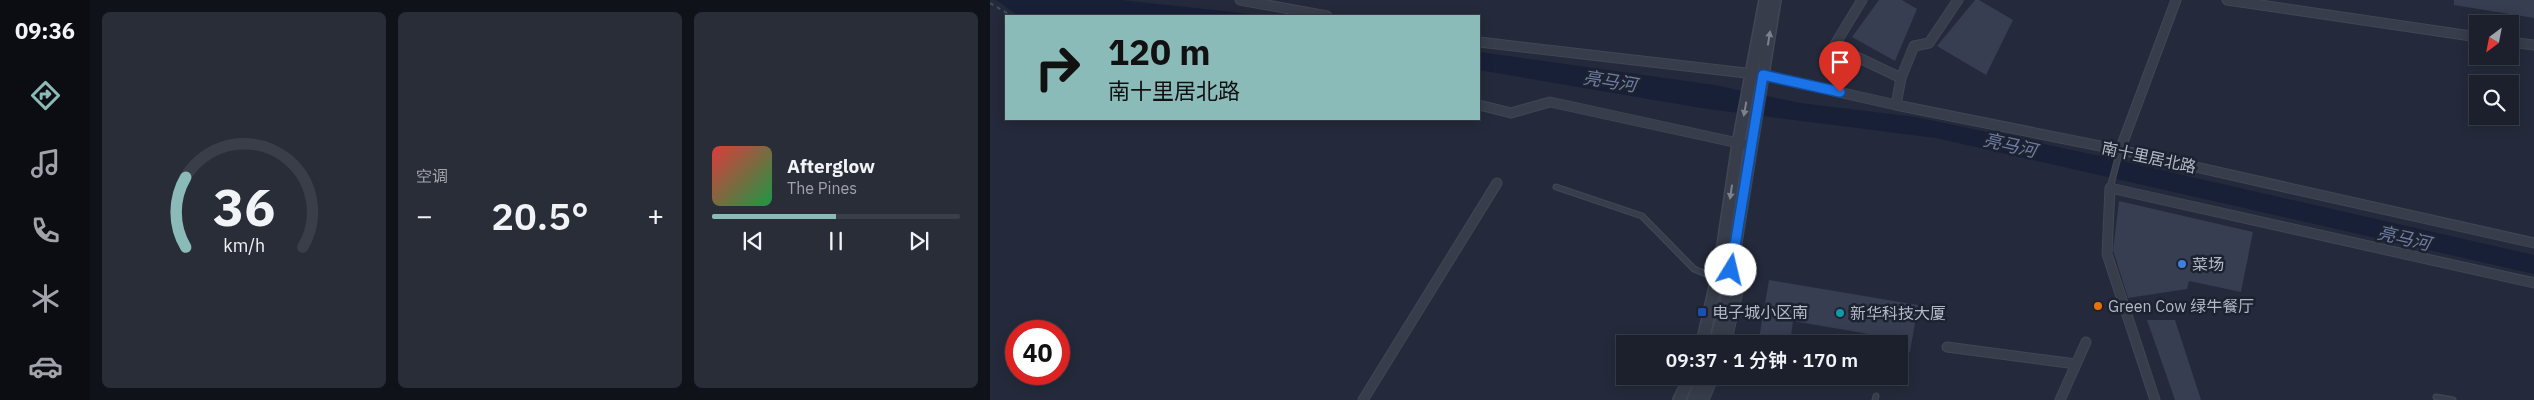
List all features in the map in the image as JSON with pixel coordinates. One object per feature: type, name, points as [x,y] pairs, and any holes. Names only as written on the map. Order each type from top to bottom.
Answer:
[{"type":"street","points":[[1240,0],[1322,15]]},
{"type":"street","points":[[1704,335],[1718,280],[1738,144],[1765,0]]},
{"type":"street","points":[[1717,335],[1729,284],[1775,0]]},
{"type":"street","points":[[1862,0],[1834,46],[1901,78]]},
{"type":"street","points":[[1896,105],[1901,78],[1914,46],[1928,43],[1958,0]]},
{"type":"street","points":[[2120,150],[2176,0]]},
{"type":"street","points":[[2226,0],[2278,4],[2469,36]]},
{"type":"street","name":"南十里居北路","points":[[1480,42],[1763,75],[1896,105],[2120,150],[2534,244]]},
{"type":"street","points":[[2519,44],[2534,46]]},
{"type":"street","points":[[1480,105],[1511,113],[1550,102],[1752,146]]},
{"type":"street","points":[[1363,400],[1497,183]]},
{"type":"street","points":[[2155,400],[2107,254],[2110,188],[2534,283]]},
{"type":"street","points":[[1728,335],[1745,262],[1734,253]]},
{"type":"street","points":[[2060,400],[2086,342]]},
{"type":"street","points":[[1947,347],[2076,364]]},
{"type":"street","points":[[1679,400],[1686,385]]},
{"type":"street","points":[[1693,400],[1700,385]]},
{"type":"street","points":[[1704,400],[1710,385]]},
{"type":"lane","points":[[2110,188],[2120,150]]},
{"type":"lane","points":[[1556,187],[1642,216],[1694,269],[1729,284]]},
{"type":"lane","points":[[2436,397],[2453,400]]},
{"type":"path","points":[[990,3],[1010,15]]},
{"type":"water","points":[[996,0],[1121,0],[1260,15],[1017,15]]},
{"type":"water","name":"亮马河","points":[[1480,52],[1715,85],[1800,103],[1916,117],[2100,156],[2534,255],[2534,274],[1936,138],[1707,109],[1480,70]]},
{"type":"building","points":[[1879,0],[1902,0],[1917,9],[1895,61],[1852,37]]},
{"type":"building","points":[[1975,0],[1979,0],[2013,20],[1986,75],[1937,46]]},
{"type":"building","points":[[2454,0],[2534,0],[2534,18],[2519,15],[2454,5]]},
{"type":"building","name":"菜场","points":[[2119,201],[2253,232],[2241,292],[2189,281],[2187,289],[2128,298],[2113,250]]},
{"type":"building","name":"新华科技大厦","points":[[1769,280],[1918,305],[1910,352],[1908,352],[1908,335],[1874,335],[1793,321],[1791,335],[1760,335]]},
{"type":"building","points":[[2147,320],[2175,320],[2201,400],[2175,400]]},
{"type":"place","name":"菜场","points":[[2182,264]]},
{"type":"place","name":"Green Cow 绿牛餐厅","points":[[2098,306]]},
{"type":"place","name":"电子城小区南","points":[[1702,312]]},
{"type":"place","name":"新华科技大厦","points":[[1840,313]]},
{"type":"route","points":[[1731,270],[1763,75],[1840,92]]}]
